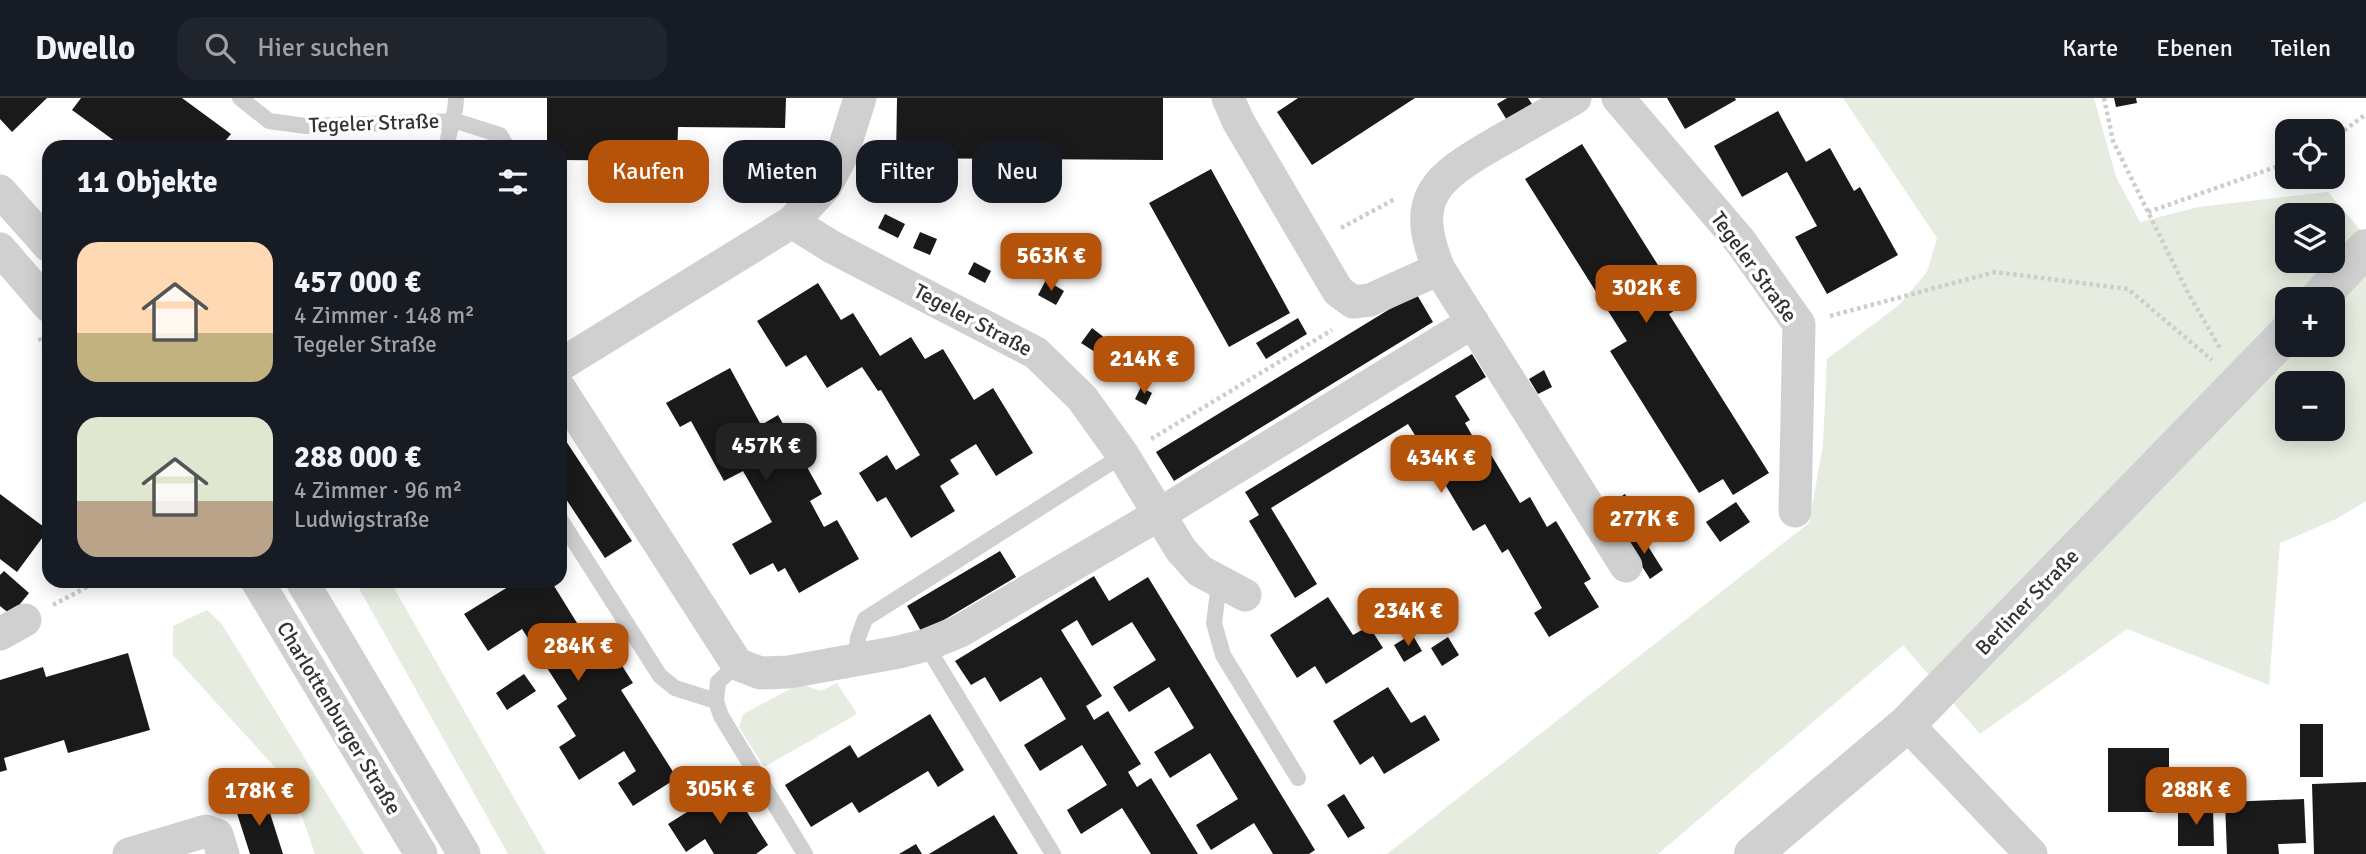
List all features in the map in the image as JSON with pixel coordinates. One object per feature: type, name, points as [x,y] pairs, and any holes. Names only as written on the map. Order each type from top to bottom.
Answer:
[{"type":"street","points":[[567,361],[792,222],[825,187],[842,155],[860,98]]},
{"type":"street","points":[[1228,98],[1238,121],[1338,291],[1353,302],[1370,300],[1439,269]]},
{"type":"street","points":[[1575,98],[1451,169],[1434,190],[1428,212],[1427,240],[1439,269],[1626,566]]},
{"type":"street","name":"Tegeler Straße","points":[[1618,98],[1740,242],[1799,324],[1795,511]]},
{"type":"street","points":[[0,191],[42,238]]},
{"type":"street","name":"Tegeler Straße","points":[[792,222],[832,247],[1036,353],[1082,398],[1123,455],[1181,550],[1200,571],[1232,590]]},
{"type":"street","points":[[2329,287],[2366,248]]},
{"type":"street","points":[[0,249],[42,298]]},
{"type":"street","points":[[567,400],[737,664],[760,673],[789,671],[926,645],[960,631],[1158,515],[1473,322]]},
{"type":"street","name":"Berliner Straße","points":[[1753,854],[1908,724],[2275,346]]},
{"type":"street","name":"Charlottenburger Straße","points":[[261,588],[421,854]]},
{"type":"street","name":"Charlottenburger Straße","points":[[306,588],[464,854]]},
{"type":"street","points":[[1908,724],[2031,854]]},
{"type":"street","points":[[129,854],[206,831],[217,835],[223,854]]},
{"type":"lane","name":"Tegeler Straße","points":[[240,98],[269,121],[306,126],[456,121],[500,135],[503,140]]},
{"type":"lane","points":[[448,140],[456,121],[456,98]]},
{"type":"lane","points":[[856,658],[858,638],[865,619],[891,599],[1123,455]]},
{"type":"lane","points":[[567,530],[660,676],[675,688],[716,701]]},
{"type":"lane","name":"Tegeler Straße","points":[[1232,590],[1214,623],[1223,655],[1297,778]]},
{"type":"lane","points":[[926,645],[1053,854]]},
{"type":"lane","points":[[737,664],[718,682],[716,701],[721,716],[805,854]]},
{"type":"path","points":[[2104,98],[2113,142],[2187,291],[2241,384]]},
{"type":"path","points":[[2345,130],[2366,114]]},
{"type":"path","points":[[2148,212],[2275,167]]},
{"type":"path","points":[[1309,245],[1451,169]]},
{"type":"path","points":[[1799,324],[1995,272],[2129,289],[2241,384]]},
{"type":"path","points":[[1123,455],[1337,326],[1353,302]]},
{"type":"path","points":[[13,627],[85,588]]},
{"type":"shaded area","points":[[1843,98],[2094,98],[2116,177],[2140,222],[2198,207],[2328,192],[2337,203],[2275,203],[2275,273],[2345,273],[2345,212],[2366,237],[2366,501],[2336,519],[2280,543],[2269,685],[2127,629],[1980,734],[1903,645],[1658,854],[1387,854],[1809,523],[1823,445],[1827,359],[1898,306],[1927,272],[1937,238]]},
{"type":"shaded area","points":[[359,588],[394,588],[546,854],[508,854]]},
{"type":"shaded area","points":[[207,610],[221,623],[364,854],[315,854],[291,785],[173,655],[173,626]]},
{"type":"shaded area","points":[[837,683],[857,714],[764,767],[739,727],[743,714],[800,684],[821,691]]},
{"type":"building","points":[[0,98],[47,98],[12,132],[0,119]]},
{"type":"building","points":[[81,98],[182,98],[231,134],[226,140],[113,140],[72,110]]},
{"type":"building","points":[[547,98],[786,98],[785,128],[678,127],[678,140],[588,140],[588,160],[567,160],[567,140],[547,140]]},
{"type":"building","points":[[897,98],[1163,98],[1163,160],[1062,159],[1062,140],[972,140],[972,159],[958,158],[958,140],[896,140]]},
{"type":"building","points":[[1298,98],[1415,98],[1312,165],[1277,112]]},
{"type":"building","points":[[1507,98],[1528,98],[1536,110],[1510,125],[1497,104]]},
{"type":"building","points":[[1667,98],[1735,98],[1736,100],[1685,129]]},
{"type":"building","points":[[2114,98],[2136,98],[2137,103],[2116,107]]},
{"type":"building","points":[[1778,111],[1806,162],[1830,148],[1854,191],[1860,187],[1898,255],[1827,294],[1795,237],[1817,226],[1787,172],[1742,197],[1714,146]]},
{"type":"building","points":[[1582,144],[1683,305],[1669,314],[1769,473],[1733,495],[1723,479],[1699,493],[1610,351],[1627,341],[1525,179]]},
{"type":"building","points":[[1211,169],[1290,313],[1229,347],[1149,203]]},
{"type":"building","points":[[885,214],[905,224],[898,238],[878,228]]},
{"type":"building","points":[[920,232],[937,239],[930,255],[913,248]]},
{"type":"building","points":[[974,262],[991,271],[985,283],[968,274]]},
{"type":"building","points":[[1046,280],[1064,291],[1056,305],[1038,295]]},
{"type":"building","points":[[818,283],[841,320],[853,313],[880,356],[911,337],[925,359],[943,349],[974,400],[993,388],[1033,453],[996,476],[976,444],[950,460],[959,474],[940,486],[955,511],[911,538],[886,497],[877,502],[859,473],[887,455],[896,470],[920,455],[881,390],[878,391],[862,367],[827,388],[806,355],[786,367],[757,321]]},
{"type":"building","points":[[1416,293],[1433,322],[1174,481],[1156,452]]},
{"type":"building","points":[[1298,318],[1307,334],[1266,359],[1256,343]]},
{"type":"building","points":[[1092,328],[1105,338],[1095,352],[1081,343]]},
{"type":"building","points":[[1472,354],[1486,377],[1455,396],[1470,420],[1465,423],[1481,451],[1487,448],[1520,503],[1530,497],[1547,527],[1556,521],[1591,579],[1584,583],[1599,607],[1549,637],[1534,613],[1542,608],[1508,549],[1502,553],[1485,524],[1473,531],[1440,476],[1435,479],[1418,451],[1423,448],[1408,424],[1271,508],[1317,584],[1295,598],[1249,521],[1259,515],[1245,492]]},
{"type":"building","points":[[730,368],[761,425],[778,415],[822,494],[810,501],[824,527],[837,520],[859,559],[799,593],[785,568],[778,572],[773,563],[750,575],[732,544],[772,522],[743,471],[724,481],[691,421],[680,427],[666,403]]},
{"type":"building","points":[[1544,370],[1552,387],[1538,394],[1529,379]]},
{"type":"building","points":[[1141,387],[1152,393],[1146,405],[1135,399]]},
{"type":"building","points":[[567,443],[632,541],[605,558],[567,501]]},
{"type":"building","points":[[0,494],[42,526],[42,538],[17,572],[0,559]]},
{"type":"building","points":[[1625,494],[1643,523],[1624,536],[1605,507]]},
{"type":"building","points":[[1736,502],[1750,522],[1720,542],[1706,522]]},
{"type":"building","points":[[1639,532],[1663,570],[1650,579],[1626,541]]},
{"type":"building","points":[[1000,551],[1016,577],[922,633],[907,606]]},
{"type":"building","points":[[4,571],[29,593],[11,615],[0,606],[0,575]]},
{"type":"building","points":[[1094,576],[1109,601],[1148,577],[1315,850],[1309,854],[1273,854],[1254,823],[1211,850],[1196,825],[1238,799],[1210,753],[1170,778],[1154,752],[1194,728],[1169,687],[1129,712],[1113,687],[1156,660],[1132,622],[1092,646],[1077,620],[1061,630],[1102,696],[1086,706],[1094,720],[1108,711],[1141,764],[1128,772],[1137,787],[1151,778],[1198,854],[1151,854],[1122,808],[1081,834],[1067,810],[1107,785],[1082,745],[1040,771],[1024,745],[1066,719],[1041,677],[1000,702],[985,677],[971,685],[955,661]]},
{"type":"building","points":[[506,588],[555,588],[582,631],[595,623],[633,683],[621,690],[677,778],[633,806],[618,783],[636,771],[624,751],[579,780],[559,747],[576,736],[557,706],[567,699],[522,629],[488,651],[464,614]]},
{"type":"building","points":[[1403,588],[1410,599],[1399,605],[1392,595]]},
{"type":"building","points":[[1328,597],[1353,635],[1369,626],[1383,648],[1326,684],[1315,666],[1297,678],[1270,635]]},
{"type":"building","points":[[1412,634],[1422,651],[1404,662],[1394,645]]},
{"type":"building","points":[[1448,637],[1459,655],[1442,666],[1431,648]]},
{"type":"building","points":[[128,653],[150,730],[68,753],[64,740],[4,758],[7,770],[0,772],[0,680],[43,667],[46,677]]},
{"type":"building","points":[[524,674],[536,691],[507,710],[496,693]]},
{"type":"building","points":[[1388,687],[1411,723],[1425,715],[1440,740],[1384,774],[1373,756],[1360,765],[1333,721]]},
{"type":"building","points":[[930,714],[964,770],[938,787],[928,771],[859,813],[852,802],[811,827],[785,785],[850,745],[858,758]]},
{"type":"building","points":[[2300,724],[2323,724],[2323,777],[2300,777]]},
{"type":"building","points":[[2108,748],[2169,748],[2169,812],[2108,812]]},
{"type":"building","points":[[2366,782],[2366,854],[2314,854],[2312,784]]},
{"type":"building","points":[[730,785],[768,845],[756,854],[714,854],[705,839],[686,852],[668,824]]},
{"type":"building","points":[[1344,794],[1365,828],[1348,838],[1327,805]]},
{"type":"building","points":[[265,798],[283,854],[250,854],[235,807]]},
{"type":"building","points":[[2304,799],[2306,843],[2278,844],[2279,854],[2227,854],[2225,802]]},
{"type":"building","points":[[2213,808],[2214,846],[2178,846],[2178,809]]},
{"type":"building","points":[[994,815],[1018,854],[929,854]]},
{"type":"building","points":[[916,844],[922,854],[899,854]]}]
